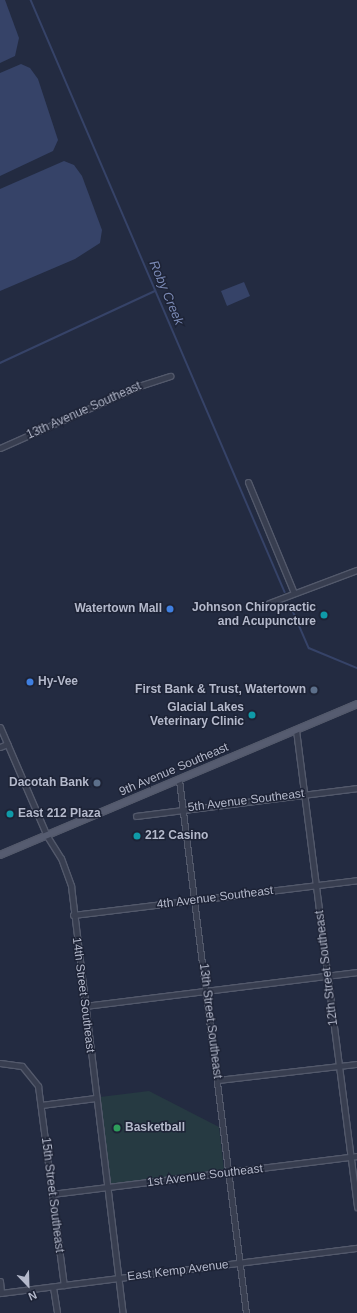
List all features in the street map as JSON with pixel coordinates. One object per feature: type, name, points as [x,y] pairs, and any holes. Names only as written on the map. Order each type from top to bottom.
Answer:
[{"type":"main road","name":"9th Avenue Southeast","points":[[0,855],[357,704]]},
{"type":"street","name":"13th Avenue Southeast","points":[[0,448],[139,386],[170,376]]},
{"type":"street","points":[[248,482],[294,593]]},
{"type":"street","points":[[269,603],[357,570]]},
{"type":"street","name":"14th Street Southeast","points":[[0,727],[47,836],[66,869],[85,1006],[123,1313]]},
{"type":"street","name":"12th Street Southeast","points":[[296,730],[357,1207]]},
{"type":"street","points":[[0,747],[8,744]]},
{"type":"street","name":"13th Street Southeast","points":[[179,780],[184,808],[246,1313]]},
{"type":"street","name":"5th Avenue Southeast","points":[[136,816],[184,808],[357,788]]},
{"type":"street","name":"4th Avenue Southeast","points":[[73,915],[357,880]]},
{"type":"street","points":[[85,1006],[357,972]]},
{"type":"street","name":"15th Street Southeast","points":[[0,1063],[8,1062],[22,1066],[32,1075],[41,1104],[64,1285]]},
{"type":"street","points":[[218,1080],[357,1064]]},
{"type":"street","points":[[41,1104],[96,1098]]},
{"type":"street","name":"1st Avenue Southeast","points":[[52,1194],[357,1156]]},
{"type":"street","name":"East Kemp Avenue","points":[[1,1293],[357,1248]]},
{"type":"street","points":[[0,1281],[1,1293]]},
{"type":"street","points":[[53,1287],[57,1313]]},
{"type":"shaded area","points":[[149,1091],[219,1127],[224,1170],[111,1184],[100,1097]]},
{"type":"water","points":[[0,0],[5,0],[19,38],[15,56],[0,63]]},
{"type":"water","points":[[21,64],[30,68],[38,79],[58,140],[53,151],[0,176],[0,73]]},
{"type":"water","points":[[64,161],[74,165],[82,176],[102,230],[100,243],[75,259],[0,291],[0,189]]},
{"type":"water","points":[[244,282],[250,296],[227,306],[221,291]]},
{"type":"waterway","name":"Roby Creek","points":[[31,0],[285,592]]},
{"type":"waterway","points":[[0,363],[155,291]]},
{"type":"waterway","name":"Roby Creek","points":[[290,604],[309,648],[357,668]]},
{"type":"place","name":"Watertown Mall","points":[[170,609]]},
{"type":"place","name":"Johnson Chiropractic and Acupuncture","points":[[324,615]]},
{"type":"place","name":"Hy-Vee","points":[[30,682]]},
{"type":"place","name":"First Bank & Trust, Watertown","points":[[314,690]]},
{"type":"place","name":"Glacial Lakes Veterinary Clinic","points":[[252,715]]},
{"type":"place","name":"Dacotah Bank","points":[[97,783]]},
{"type":"place","name":"East 212 Plaza","points":[[10,814]]},
{"type":"place","name":"212 Casino","points":[[137,836]]},
{"type":"place","name":"Basketball","points":[[117,1128]]}]
